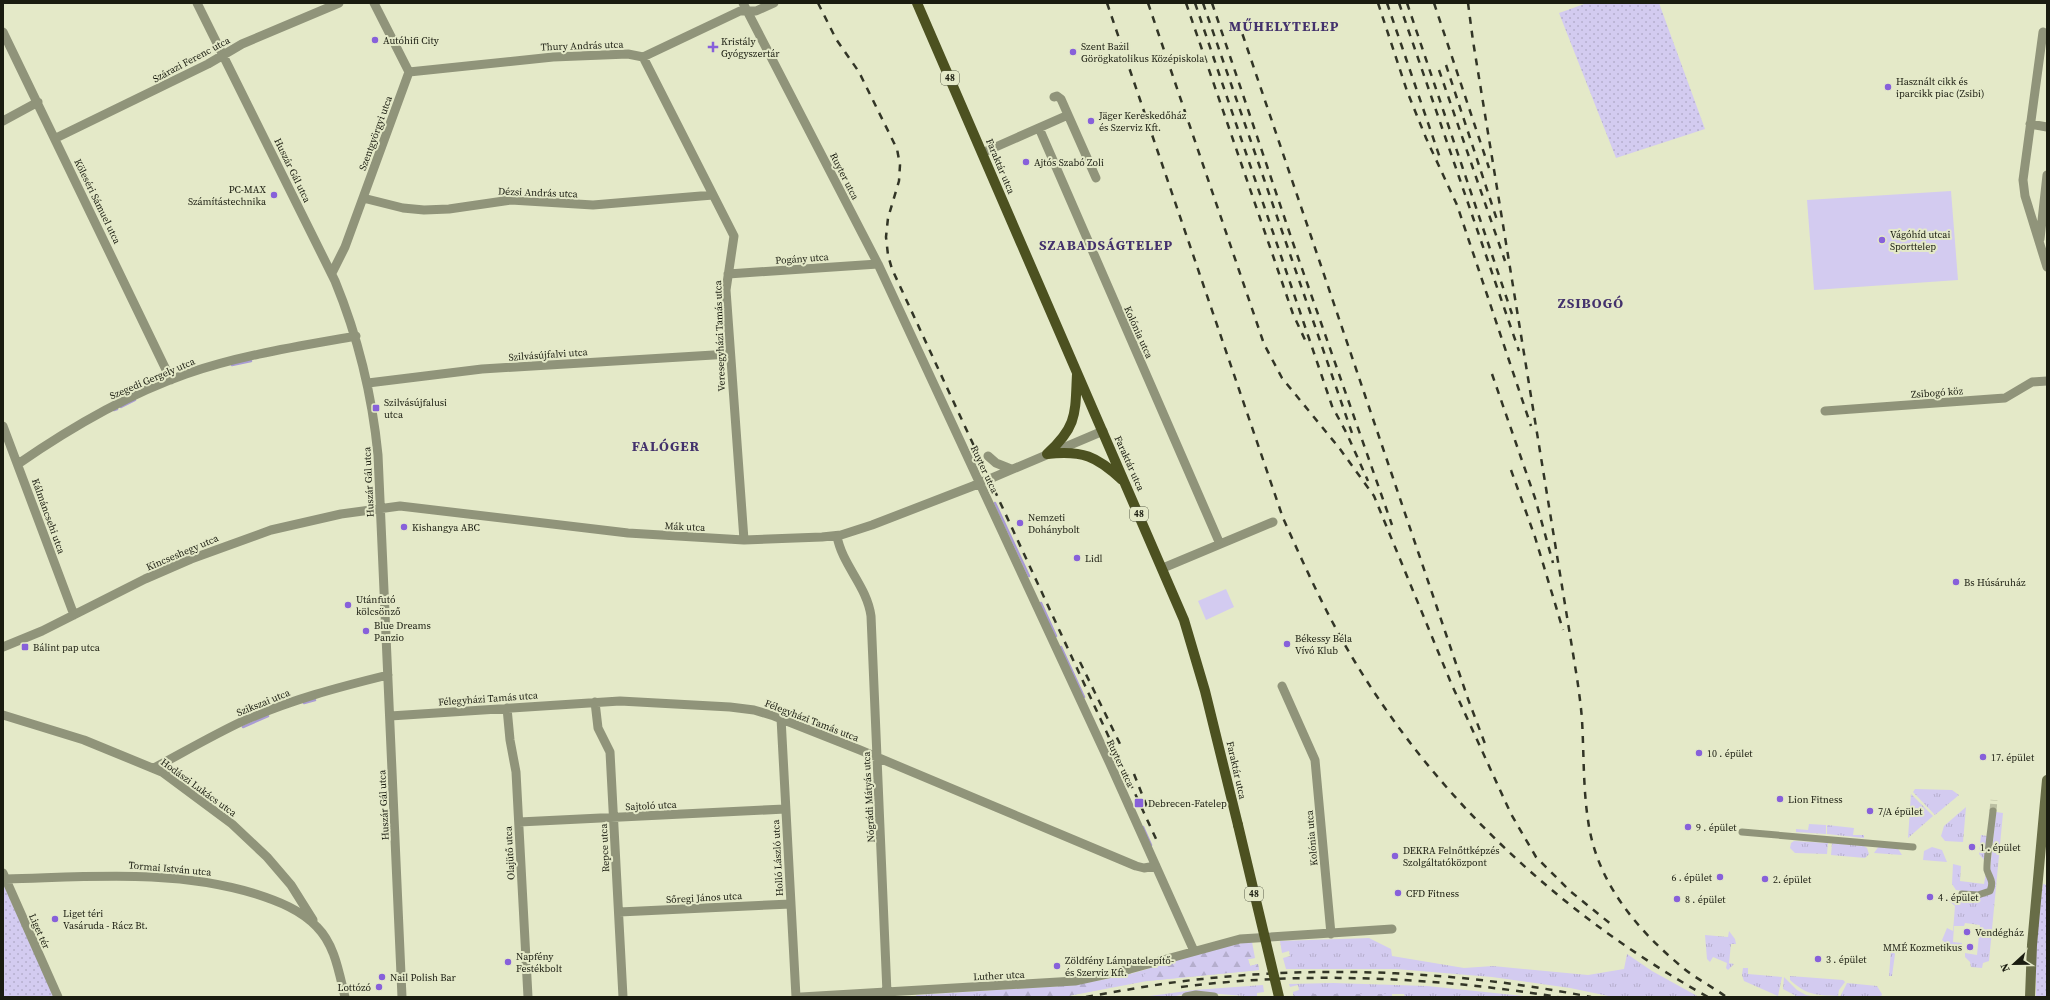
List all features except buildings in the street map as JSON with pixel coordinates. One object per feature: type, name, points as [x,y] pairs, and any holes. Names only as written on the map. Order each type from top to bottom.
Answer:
[{"type":"main road","name":"Faraktár utca","points":[[917,3],[1163,568],[1194,650],[1279,997]]},
{"type":"main road","points":[[1047,454],[1059,443],[1071,427],[1075,404],[1077,372]]},
{"type":"main road","points":[[1047,454],[1068,452],[1088,456],[1107,467],[1126,484]]},
{"type":"main road","points":[[2030,997],[2032,944],[2047,780]]},
{"type":"street","name":"Huszár Gál utca","points":[[198,3],[332,274],[356,336],[368,382],[377,438],[402,997]]},
{"type":"street","name":"Szárazi Ferenc utca","points":[[56,138],[208,64],[242,44],[339,3]]},
{"type":"street","points":[[374,3],[409,72]]},
{"type":"street","points":[[644,57],[745,7],[757,11],[774,3]]},
{"type":"street","name":"Ruyter utca","points":[[745,7],[878,264],[1194,951]]},
{"type":"street","name":"Köleséri Sámuel utca","points":[[3,32],[56,138],[171,380]]},
{"type":"street","points":[[2043,32],[2023,180],[2025,196],[2047,267]]},
{"type":"street","name":"Thury András utca","points":[[409,72],[553,56],[628,54],[644,57]]},
{"type":"street","name":"Veresegyházi Tamás utca","points":[[644,57],[734,236],[726,290],[744,540]]},
{"type":"street","name":"Szentgyörgyi utca","points":[[332,274],[345,247],[409,72]]},
{"type":"street","points":[[1054,97],[1057,96],[1061,99],[1096,178]]},
{"type":"street","points":[[3,121],[38,102]]},
{"type":"street","points":[[982,153],[1068,115]]},
{"type":"street","points":[[2030,124],[2047,127]]},
{"type":"street","name":"Kolónia utca","points":[[1039,128],[1220,544]]},
{"type":"street","points":[[2040,243],[2047,175]]},
{"type":"street","name":"Dézsi András utca","points":[[363,198],[403,208],[424,210],[449,209],[511,200],[592,205],[713,195]]},
{"type":"street","name":"Pogány utca","points":[[728,274],[878,264]]},
{"type":"street","name":"Szegedi Gergely utca","points":[[18,464],[82,422],[171,380],[221,364],[356,336]]},
{"type":"street","name":"Szilvásújfalvi utca","points":[[368,382],[482,369],[730,354]]},
{"type":"street","name":"Zsibogó köz","points":[[1825,411],[2005,398],[2032,382],[2047,381]]},
{"type":"street","name":"Kálmáncsehi utca","points":[[3,426],[74,615]]},
{"type":"street","name":"Mák utca","points":[[380,507],[400,506],[628,533],[744,540],[837,536],[872,525],[980,483],[1103,431]]},
{"type":"street","points":[[988,456],[996,463],[1011,469]]},
{"type":"street","name":"Kincseshegy utca","points":[[3,647],[74,615],[169,568],[230,544],[271,530],[315,519],[380,507]]},
{"type":"street","points":[[1163,568],[1273,522]]},
{"type":"street","name":"Nógrádi Mátyás utca","points":[[837,536],[840,548],[863,589],[869,607],[887,992]]},
{"type":"street","name":"Szikszai utca","points":[[154,768],[206,739],[253,717],[302,698],[388,676]]},
{"type":"street","name":"Kolónia utca","points":[[1282,686],[1315,760],[1331,934]]},
{"type":"street","name":"Félegyházi Tamás utca","points":[[390,716],[594,702],[643,701],[730,707],[760,712],[781,718],[877,757],[1136,866],[1144,868],[1156,866]]},
{"type":"street","name":"Repce utca","points":[[594,702],[598,728],[610,750],[623,997]]},
{"type":"street","name":"Olajütő utca","points":[[507,708],[510,740],[516,772],[528,997]]},
{"type":"street","name":"Hodászi Lukács utca","points":[[3,715],[67,734],[154,768],[232,824],[267,857],[291,885],[318,928]]},
{"type":"street","name":"Holló László utca","points":[[781,718],[796,997]]},
{"type":"street","name":"Sajtoló utca","points":[[519,822],[785,809]]},
{"type":"street","points":[[1962,894],[1984,894],[1990,891],[1992,886],[1992,881],[1987,870],[1994,812]]},
{"type":"street","points":[[1742,832],[1913,847]]},
{"type":"street","name":"Tormai István utca","points":[[4,876],[136,875],[206,882],[240,889],[277,901],[301,914],[318,928],[336,962],[345,997]]},
{"type":"street","name":"Liget tér","points":[[4,876],[58,997]]},
{"type":"street","name":"Sőregi János utca","points":[[619,912],[791,904]]},
{"type":"street","points":[[1331,934],[1392,929]]},
{"type":"street","name":"Luther utca","points":[[801,997],[1080,981],[1240,939],[1331,934]]},
{"type":"street","points":[[1186,997],[1196,995],[1214,997]]},
{"type":"green space","points":[[1587,3],[1659,3],[1705,129],[1616,158],[1559,13]]},
{"type":"green space","name":"Vágóhíd utcai Sporttelep","points":[[1951,191],[1958,280],[1814,290],[1807,200]]},
{"type":"green space","points":[[1226,589],[1234,607],[1206,620],[1198,601]]},
{"type":"green space","points":[[1915,789],[1952,790],[1959,795],[1935,815],[1913,792]]},
{"type":"green space","points":[[1911,794],[1933,816],[1908,838]]},
{"type":"green space","points":[[1966,807],[1963,842],[1945,841],[1941,836],[1944,826]]},
{"type":"green space","points":[[1996,812],[2003,813],[1989,961],[1983,963],[1982,968],[1971,967],[1970,962],[1965,957],[1965,953],[1977,955],[1980,925],[1965,923],[1964,926],[1954,926],[1953,942],[1962,943],[1962,946],[1948,945],[1942,940],[1947,928],[1953,931],[1955,906],[1949,901],[1955,895],[1982,897],[1991,893],[1995,881],[1990,870]]},
{"type":"green space","points":[[1809,824],[1826,825],[1826,834],[1796,832],[1796,829],[1808,830]]},
{"type":"green space","points":[[1827,825],[1854,828],[1853,835],[1864,835],[1864,838],[1827,834]]},
{"type":"green space","points":[[1981,835],[1987,836],[1985,861],[1979,854]]},
{"type":"green space","points":[[1794,841],[1828,843],[1827,854],[1795,853],[1790,848],[1791,843]]},
{"type":"green space","points":[[1832,843],[1864,846],[1867,848],[1869,854],[1865,858],[1831,855]]},
{"type":"green space","points":[[1879,846],[1897,847],[1902,855],[1874,853]]},
{"type":"green space","points":[[1932,847],[1942,850],[1947,862],[1923,860],[1924,851]]},
{"type":"green space","points":[[1953,864],[1961,866],[1960,881],[1984,884],[1986,873],[1989,877],[1988,889],[1979,893],[1956,890],[1952,884]]},
{"type":"green space","points":[[3,883],[54,997],[3,997]]},
{"type":"green space","points":[[2043,884],[2047,885],[2047,997],[2036,997],[2036,936]]},
{"type":"green space","points":[[1729,931],[1735,939],[1736,944],[1731,944],[1729,963],[1734,964],[1728,970],[1726,968],[1727,963],[1713,957],[1710,962],[1707,959],[1705,935],[1728,937]]},
{"type":"green space","points":[[1369,938],[1391,949],[1392,956],[1464,968],[1493,966],[1588,975],[1624,969],[1627,954],[1652,971],[1699,997],[1613,997],[1570,988],[1492,977],[1396,969],[1286,969],[1283,958],[1290,956],[1289,951],[1282,953],[1280,941]]},
{"type":"green space","points":[[1252,942],[1255,958],[1248,959],[1250,966],[1258,964],[1259,970],[1147,981],[1144,980],[1144,975],[1150,968],[1235,944]]},
{"type":"green space","points":[[1891,949],[1895,954],[1892,976],[1889,976]]},
{"type":"green space","points":[[1200,954],[1255,958],[1248,959],[1250,966],[1258,964],[1259,970],[1147,981],[1063,997],[917,997],[916,995],[1078,985],[1130,974]]},
{"type":"green space","points":[[1743,968],[1748,968],[1748,974],[1782,977],[1778,996],[1744,981],[1742,975]]},
{"type":"green space","points":[[1790,976],[1843,980],[1845,982],[1839,990],[1838,996],[1823,995],[1801,989],[1790,980]]},
{"type":"green space","points":[[1784,977],[1797,990],[1806,995],[1816,997],[1798,997],[1783,989]]},
{"type":"green space","points":[[1097,981],[1099,985],[1097,990],[1063,997],[982,997],[987,991],[1069,986]]},
{"type":"green space","points":[[1333,983],[1427,986],[1532,997],[1405,997],[1404,994],[1293,994],[1293,992],[1299,990],[1298,985],[1290,987],[1289,984]]},
{"type":"green space","points":[[1847,983],[1877,986],[1882,994],[1881,997],[1840,997]]},
{"type":"green space","points":[[1263,985],[1264,992],[1257,993],[1257,997],[1195,992],[1171,997],[1142,997],[1194,990]]},
{"type":"green space","points":[[1293,994],[1392,994],[1392,997],[1294,997]]},
{"type":"waterway","points":[[232,365],[251,361]]},
{"type":"waterway","points":[[121,407],[135,400]]},
{"type":"waterway","points":[[995,503],[1029,576]]},
{"type":"waterway","points":[[1041,603],[1056,636]]},
{"type":"waterway","points":[[1061,647],[1084,697]]},
{"type":"waterway","points":[[304,703],[315,700]]},
{"type":"waterway","points":[[243,727],[268,716]]},
{"type":"waterway","points":[[1143,827],[1151,845]]},
{"type":"tunnel","points":[[1993,811],[1994,800]]},
{"type":"railway","points":[[818,3],[836,39],[859,72],[897,149],[900,165],[899,181],[888,218],[886,237],[888,255],[892,269],[1157,841]]},
{"type":"railway","points":[[1107,3],[1283,518],[1308,573],[1355,662],[1389,714],[1426,763],[1466,809],[1509,852],[1555,893],[1604,930],[1655,965],[1708,997]]},
{"type":"railway","points":[[1148,3],[1264,344],[1282,378],[1340,449],[1374,496],[1451,683],[1511,814],[1536,857],[1570,891],[1612,925]]},
{"type":"railway","points":[[1186,3],[1293,314],[1306,342]]},
{"type":"railway","points":[[1195,3],[1332,406],[1347,434],[1368,481]]},
{"type":"railway","points":[[1203,3],[1353,436]]},
{"type":"railway","points":[[1212,3],[1293,243],[1392,525]]},
{"type":"railway","points":[[1378,3],[1407,91],[1426,138],[1457,205],[1531,426]]},
{"type":"railway","points":[[1387,3],[1440,158]]},
{"type":"railway","points":[[1399,3],[1519,351]]},
{"type":"railway","points":[[1407,3],[1512,314]]},
{"type":"railway","points":[[1434,3],[1489,168]]},
{"type":"railway","points":[[1468,3],[1581,704],[1584,783],[1586,808],[1592,842],[1609,883],[1634,920],[1649,937],[1682,967],[1725,996]]},
{"type":"railway","points":[[1238,21],[1468,699],[1487,749]]},
{"type":"railway","points":[[1446,65],[1498,223]]},
{"type":"railway","points":[[1439,70],[1505,261]]},
{"type":"railway","points":[[1492,374],[1535,498],[1553,563]]},
{"type":"railway","points":[[1511,470],[1535,537],[1563,630]]},
{"type":"railway","points":[[1080,662],[1121,746]]},
{"type":"railway","points":[[1134,774],[1147,807]]},
{"type":"railway","points":[[1086,997],[1202,979],[1300,972],[1397,973],[1446,977],[1543,988],[1591,997]]},
{"type":"railway","points":[[1181,987],[1275,979],[1370,978],[1464,985],[1558,997]]},
{"type":"place","name":"Autóhifi City","points":[[375,40]]},
{"type":"place","name":"Kristály Gyógyszertár","points":[[713,47]]},
{"type":"place","name":"Szent Bazil Görögkatolikus Középiskola","points":[[1073,52]]},
{"type":"place","name":"Használt cikk és iparcikk piac (Zsibi)","points":[[1888,87]]},
{"type":"place","name":"Jäger Kereskedőház és Szerviz Kft.","points":[[1091,121]]},
{"type":"place","name":"Ajtós Szabó Zoli","points":[[1026,162]]},
{"type":"place","name":"PC-MAX Számítástechnika","points":[[274,195]]},
{"type":"place","name":"Vágóhíd utcai Sporttelep","points":[[1882,240]]},
{"type":"place","name":"Szilvásújfalusi utca","points":[[376,408]]},
{"type":"place","name":"Nemzeti Dohánybolt","points":[[1020,523]]},
{"type":"place","name":"Kishangya ABC","points":[[404,527]]},
{"type":"place","name":"Lidl","points":[[1077,558]]},
{"type":"place","name":"Bs Húsáruház","points":[[1956,582]]},
{"type":"place","name":"Utánfutó kölcsönző","points":[[348,605]]},
{"type":"place","name":"Blue Dreams Panzio","points":[[366,631]]},
{"type":"place","name":"Békessy Béla Vívó Klub","points":[[1287,644]]},
{"type":"place","name":"Bálint pap utca","points":[[25,647]]},
{"type":"place","name":"10 . épület","points":[[1699,753]]},
{"type":"place","name":"17. épület","points":[[1983,757]]},
{"type":"place","name":"Lion Fitness","points":[[1780,799]]},
{"type":"place","name":"Debrecen-Fatelep","points":[[1139,803]]},
{"type":"place","name":"7/A épület","points":[[1870,811]]},
{"type":"place","name":"9 . épület","points":[[1688,827]]},
{"type":"place","name":"1 . épület","points":[[1972,847]]},
{"type":"place","name":"DEKRA Felnőttképzés Szolgáltatóközpont","points":[[1395,856]]},
{"type":"place","name":"6 . épület","points":[[1720,877]]},
{"type":"place","name":"2. épület","points":[[1765,879]]},
{"type":"place","name":"CFD Fitness","points":[[1398,893]]},
{"type":"place","name":"4 . épület","points":[[1930,897]]},
{"type":"place","name":"8 . épület","points":[[1677,899]]},
{"type":"place","name":"Liget téri Vasáruda - Rácz Bt.","points":[[55,919]]},
{"type":"place","name":"Vendégház","points":[[1967,932]]},
{"type":"place","name":"MMÉ Kozmetikus","points":[[1970,947]]},
{"type":"place","name":"3 . épület","points":[[1818,959]]},
{"type":"place","name":"Napfény Festékbolt","points":[[508,962]]},
{"type":"place","name":"Zöldfény Lámpatelepítő- és Szerviz Kft.","points":[[1057,966]]},
{"type":"place","name":"Nail Polish Bar","points":[[382,977]]},
{"type":"place","name":"Lottózó","points":[[379,987]]},
{"type":"district","name":"MŰHELYTELEP","points":[[1284,26]]},
{"type":"district","name":"SZABADSÁGTELEP","points":[[1106,245]]},
{"type":"district","name":"ZSIBOGÓ","points":[[1591,303]]},
{"type":"district","name":"FALÓGER","points":[[666,446]]}]
